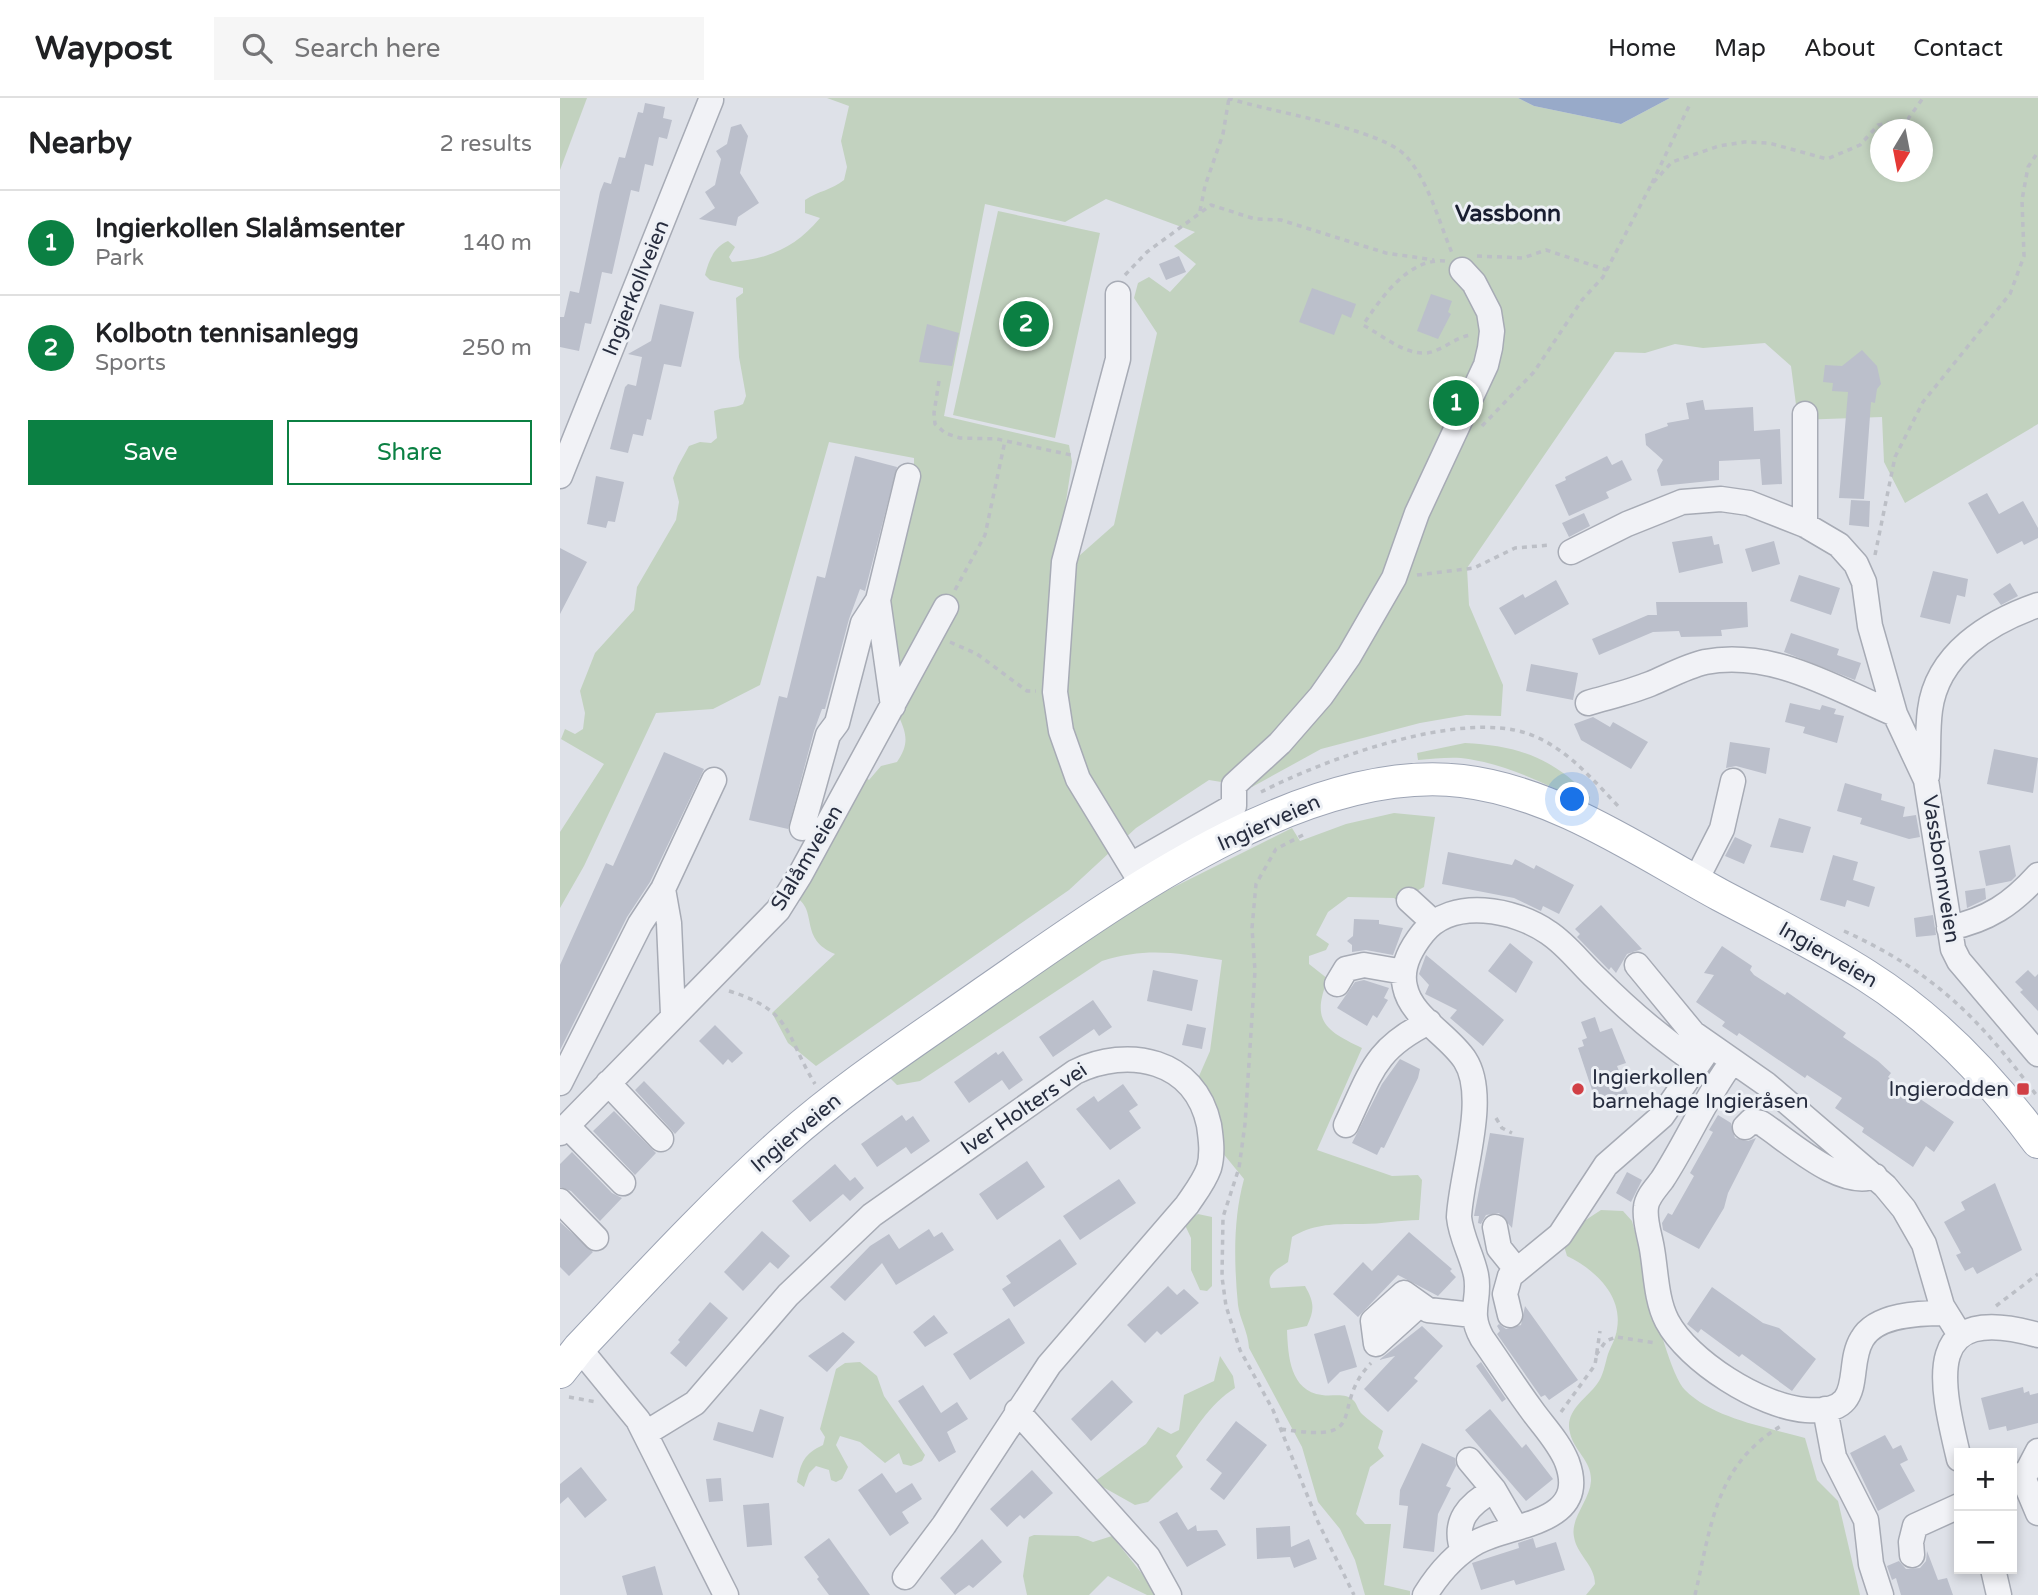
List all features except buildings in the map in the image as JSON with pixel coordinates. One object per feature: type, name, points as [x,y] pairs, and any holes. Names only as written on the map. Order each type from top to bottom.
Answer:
[{"type":"main road","name":"Ingierveien","points":[[565,1369],[743,1179],[830,1102],[1074,930],[1137,875],[1347,790],[1374,783],[1434,779],[1482,784],[1524,794],[1695,881],[1828,953],[1899,998],[1986,1077],[2038,1142]]},
{"type":"street","name":"Ingierkollveien","points":[[560,476],[712,100]]},
{"type":"street","points":[[1118,294],[1118,359],[1065,562],[1055,692],[1060,732],[1078,779],[1137,875],[1234,806],[1234,785],[1280,743],[1321,696],[1349,656],[1394,578],[1417,513],[1486,365],[1491,339],[1490,321],[1484,299],[1460,260]]},
{"type":"street","points":[[1805,414],[1805,525]]},
{"type":"street","points":[[802,828],[828,735],[837,723],[863,623],[878,600],[908,475]]},
{"type":"street","name":"Vassbonnveien","points":[[1571,552],[1627,524],[1682,502],[1721,499],[1749,503],[1805,525],[1839,545],[1856,564],[1864,582],[1870,626],[1895,714],[1926,780]]},
{"type":"street","points":[[878,600],[893,706]]},
{"type":"street","name":"Vassbonnveien","points":[[2038,605],[1984,630],[1948,664],[1931,702],[1926,780],[1949,928],[1959,961],[2038,1054]]},
{"type":"street","name":"Slalåmveien","points":[[566,1119],[608,1083],[778,910],[946,607]]},
{"type":"street","points":[[1588,704],[1646,686],[1704,663],[1729,660],[1765,663],[1812,676],[1895,714]]},
{"type":"street","points":[[837,723],[875,739]]},
{"type":"street","points":[[560,1083],[640,924],[663,889],[714,780]]},
{"type":"street","points":[[1695,881],[1722,830],[1733,781]]},
{"type":"street","points":[[1949,928],[1975,922],[2000,910],[2021,894],[2038,874]]},
{"type":"street","points":[[663,889],[669,923],[673,1014]]},
{"type":"street","points":[[1409,900],[1433,922]]},
{"type":"street","points":[[1425,1595],[1441,1571],[1463,1551],[1487,1537],[1549,1517],[1561,1507],[1568,1493],[1570,1478],[1567,1463],[1482,1338],[1473,1315],[1476,1274],[1463,1239],[1459,1217],[1474,1084],[1465,1060],[1409,997],[1404,972],[1416,942],[1433,922],[1462,910],[1508,916],[1536,925],[1559,940],[1610,991],[1704,1055],[1732,1062],[1766,1084],[1875,1176],[1904,1209],[1924,1244],[1945,1313],[1960,1335]]},
{"type":"street","points":[[1337,984],[1346,969],[1357,965],[1404,972]]},
{"type":"street","points":[[1637,965],[1681,1020],[1704,1055]]},
{"type":"street","points":[[1346,1125],[1380,1056],[1391,1045],[1429,1022]]},
{"type":"street","points":[[1510,1315],[1505,1294],[1506,1282],[1516,1269],[1542,1251],[1568,1226],[1606,1165],[1662,1116],[1704,1055]]},
{"type":"street","name":"Iver Holters vei","points":[[646,1433],[695,1403],[788,1295],[872,1215],[961,1151],[1074,1072],[1091,1064],[1122,1058],[1163,1066],[1183,1079],[1204,1108],[1211,1152],[1204,1179],[1180,1213],[1071,1337],[1017,1411],[944,1525],[905,1577]]},
{"type":"street","points":[[1732,1062],[1646,1206],[1661,1305],[1667,1321],[1678,1336],[1710,1365],[1747,1391],[1775,1404],[1795,1409],[1825,1409],[1841,1402],[1851,1391],[1860,1342],[1870,1329],[1905,1316],[1945,1313]]},
{"type":"street","points":[[608,1083],[660,1139]]},
{"type":"street","points":[[566,1119],[623,1183]]},
{"type":"street","points":[[1745,1127],[1751,1121],[1761,1123],[1822,1165],[1848,1178],[1865,1180],[1875,1176]]},
{"type":"street","points":[[560,1201],[596,1238]]},
{"type":"street","points":[[1495,1227],[1499,1248],[1516,1269]]},
{"type":"street","points":[[1376,1344],[1372,1326],[1376,1317],[1404,1293],[1418,1306],[1444,1314],[1473,1315]]},
{"type":"street","points":[[1957,1448],[1944,1367],[1947,1351],[1960,1335],[1978,1328],[2000,1327],[2038,1335]]},
{"type":"street","points":[[565,1369],[618,1391],[646,1433],[726,1595]]},
{"type":"street","points":[[1825,1409],[1834,1457],[1866,1520],[1871,1564],[1881,1595]]},
{"type":"street","points":[[1017,1411],[1148,1557],[1169,1595]]},
{"type":"street","points":[[1469,1460],[1494,1490],[1516,1528]]},
{"type":"street","points":[[2028,1467],[2038,1513]]},
{"type":"street","points":[[1463,1551],[1458,1534],[1462,1518],[1479,1498],[1494,1490]]},
{"type":"street","points":[[1912,1555],[1910,1542],[1915,1526],[1954,1508]]},
{"type":"street","points":[[1994,1574],[1999,1595]]},
{"type":"path","points":[[1200,211],[1205,186],[1223,134],[1229,98],[1369,136],[1395,147],[1412,164],[1460,260]]},
{"type":"path","points":[[1651,185],[1672,162],[1718,146],[1744,142],[1769,143],[1827,159],[1860,145],[1878,125],[1908,119],[1923,98]]},
{"type":"path","points":[[1477,431],[1504,407],[1534,372],[1553,341],[1607,270],[1690,104]]},
{"type":"path","points":[[1864,582],[1873,567],[1895,457],[1923,402],[2010,294],[2024,256],[2022,200],[2028,167],[2038,152]]},
{"type":"path","points":[[1118,294],[1126,271],[1200,211],[1216,205],[1255,219],[1280,220],[1385,253],[1449,261],[1522,258],[1546,250],[1607,270]]},
{"type":"path","points":[[1434,260],[1409,272],[1391,287],[1363,324],[1419,354],[1436,351],[1466,335],[1478,334],[1491,339]]},
{"type":"path","points":[[939,381],[935,424],[944,433],[960,439],[1005,441],[1090,459]]},
{"type":"path","points":[[946,607],[985,535],[1005,441]]},
{"type":"path","points":[[1394,578],[1474,568],[1515,548],[1553,545],[1571,552]]},
{"type":"path","points":[[930,639],[950,642],[977,654],[1027,691],[1055,692]]},
{"type":"path","points":[[1334,758],[1338,771]]},
{"type":"path","points":[[1307,833],[1276,849],[1256,884],[1252,928],[1255,971],[1245,1124],[1239,1168],[1225,1205],[1222,1277],[1232,1327],[1282,1429],[1318,1522],[1354,1595]]},
{"type":"path","points":[[705,983],[756,999],[773,1010],[788,1028],[815,1084]]},
{"type":"path","points":[[1989,1312],[2038,1274]]},
{"type":"path","points":[[1547,1431],[1592,1369],[1600,1331]]},
{"type":"path","points":[[1596,1355],[1606,1341],[1616,1337],[1657,1343],[1678,1336]]},
{"type":"path","points":[[1282,1429],[1328,1434],[1338,1431],[1345,1420],[1358,1377],[1374,1359],[1376,1344]]},
{"type":"path","points":[[565,1369],[580,1398],[601,1404]]},
{"type":"path","points":[[1695,1595],[1709,1529],[1724,1485],[1752,1445],[1787,1423],[1795,1409]]},
{"type":"green space","points":[[560,98],[587,98],[560,170]]},
{"type":"green space","points":[[827,98],[1518,98],[1534,106],[1621,124],[1670,98],[2038,98],[2038,424],[1905,503],[1884,462],[1882,417],[1798,420],[1791,366],[1765,343],[1703,348],[1675,344],[1645,353],[1615,352],[1467,568],[1469,605],[1503,685],[1501,716],[1466,715],[1420,723],[1321,749],[1252,787],[1209,780],[1136,828],[1069,890],[816,1066],[788,1043],[772,1013],[835,954],[817,941],[807,911],[797,898],[864,776],[869,780],[881,766],[897,762],[904,750],[905,734],[899,717],[885,592],[914,473],[914,458],[829,442],[760,685],[713,709],[656,713],[584,866],[560,908],[560,832],[604,764],[561,739],[565,729],[575,734],[583,729],[585,713],[580,691],[595,653],[634,610],[637,587],[676,520],[679,502],[673,478],[678,466],[689,446],[700,442],[711,443],[717,438],[714,411],[743,404],[746,396],[739,357],[736,298],[743,293],[743,288],[710,280],[705,275],[710,259],[719,247],[728,241],[735,247],[729,257],[732,262],[758,258],[781,250],[811,228],[820,218],[805,213],[805,200],[844,180],[847,167],[841,141],[849,106]],"holes":[[[1106,199],[1195,232],[1174,246],[1196,264],[1170,292],[1149,277],[1138,283],[1134,298],[1157,333],[1114,525],[1071,563],[1057,560],[1072,462],[1069,445],[944,416],[985,204],[1065,222]]]},
{"type":"green space","points":[[998,211],[1100,233],[1055,438],[953,415]]},
{"type":"green space","points":[[1465,743],[1502,747],[1548,763],[1590,797],[1588,805],[1542,783],[1494,765],[1461,758],[1418,760],[1417,753]]},
{"type":"green space","points":[[1394,813],[1435,817],[1424,887],[1398,901],[1394,898],[1348,897],[1328,912],[1316,935],[1329,944],[1326,950],[1309,956],[1309,964],[1328,979],[1321,1006],[1325,1023],[1339,1036],[1362,1048],[1317,1150],[1392,1176],[1418,1175],[1422,1180],[1419,1220],[1335,1224],[1301,1232],[1292,1237],[1288,1262],[1274,1272],[1270,1279],[1271,1288],[1305,1286],[1312,1301],[1307,1326],[1287,1330],[1290,1361],[1297,1380],[1311,1392],[1351,1398],[1362,1414],[1383,1431],[1378,1448],[1384,1456],[1370,1467],[1356,1514],[1365,1524],[1391,1524],[1384,1585],[1410,1591],[1410,1595],[1365,1595],[1355,1560],[1340,1529],[1318,1502],[1302,1447],[1249,1348],[1239,1310],[1235,1242],[1244,1179],[1217,1146],[1196,1083],[1210,1051],[1222,960],[1148,953],[1102,961],[920,1081],[897,1085],[889,1077],[1038,969],[1150,899],[1292,828],[1300,841],[1346,824]]},
{"type":"green space","points":[[1601,1210],[1623,1211],[1632,1221],[1662,1337],[1685,1390],[1697,1400],[1726,1415],[1805,1438],[1817,1480],[1838,1501],[1860,1595],[1586,1595],[1595,1584],[1594,1577],[1576,1543],[1574,1530],[1577,1516],[1590,1488],[1591,1474],[1572,1439],[1569,1425],[1577,1406],[1601,1378],[1616,1336],[1618,1317],[1611,1294],[1587,1268],[1567,1256],[1564,1246],[1575,1227]]},
{"type":"green space","points":[[1198,1214],[1212,1217],[1212,1286],[1207,1291],[1200,1290],[1191,1270],[1191,1238],[1184,1223]]},
{"type":"green space","points":[[1220,1356],[1233,1376],[1235,1388],[1217,1402],[1202,1419],[1176,1456],[1183,1467],[1148,1502],[1135,1505],[1094,1482],[1146,1444],[1158,1427],[1171,1434],[1179,1430],[1184,1395],[1214,1381]]},
{"type":"green space","points":[[860,1362],[877,1376],[884,1396],[925,1455],[922,1461],[911,1466],[903,1464],[899,1453],[885,1463],[860,1442],[840,1436],[836,1445],[848,1467],[842,1479],[836,1482],[831,1480],[829,1470],[816,1466],[809,1473],[804,1487],[797,1482],[800,1469],[807,1455],[823,1445],[825,1437],[820,1429],[836,1369],[845,1363]]},
{"type":"green space","points":[[1078,1536],[1093,1542],[1112,1536],[1159,1595],[1147,1595],[1108,1576],[1089,1595],[1027,1595],[1023,1576],[1029,1537]]},
{"type":"water","points":[[1518,98],[1670,98],[1621,124],[1534,106]]},
{"type":"place","name":"Kolbotn tennisanlegg","points":[[1026,324]]},
{"type":"place","name":"Ingierkollen Slalåmsenter","points":[[1456,403]]},
{"type":"place","name":"Ingierkollen barnehage Ingieråsen","points":[[1578,1089]]},
{"type":"place","name":"Ingierodden","points":[[2023,1089]]},
{"type":"district","name":"Vassbonn","points":[[1508,214]]}]
